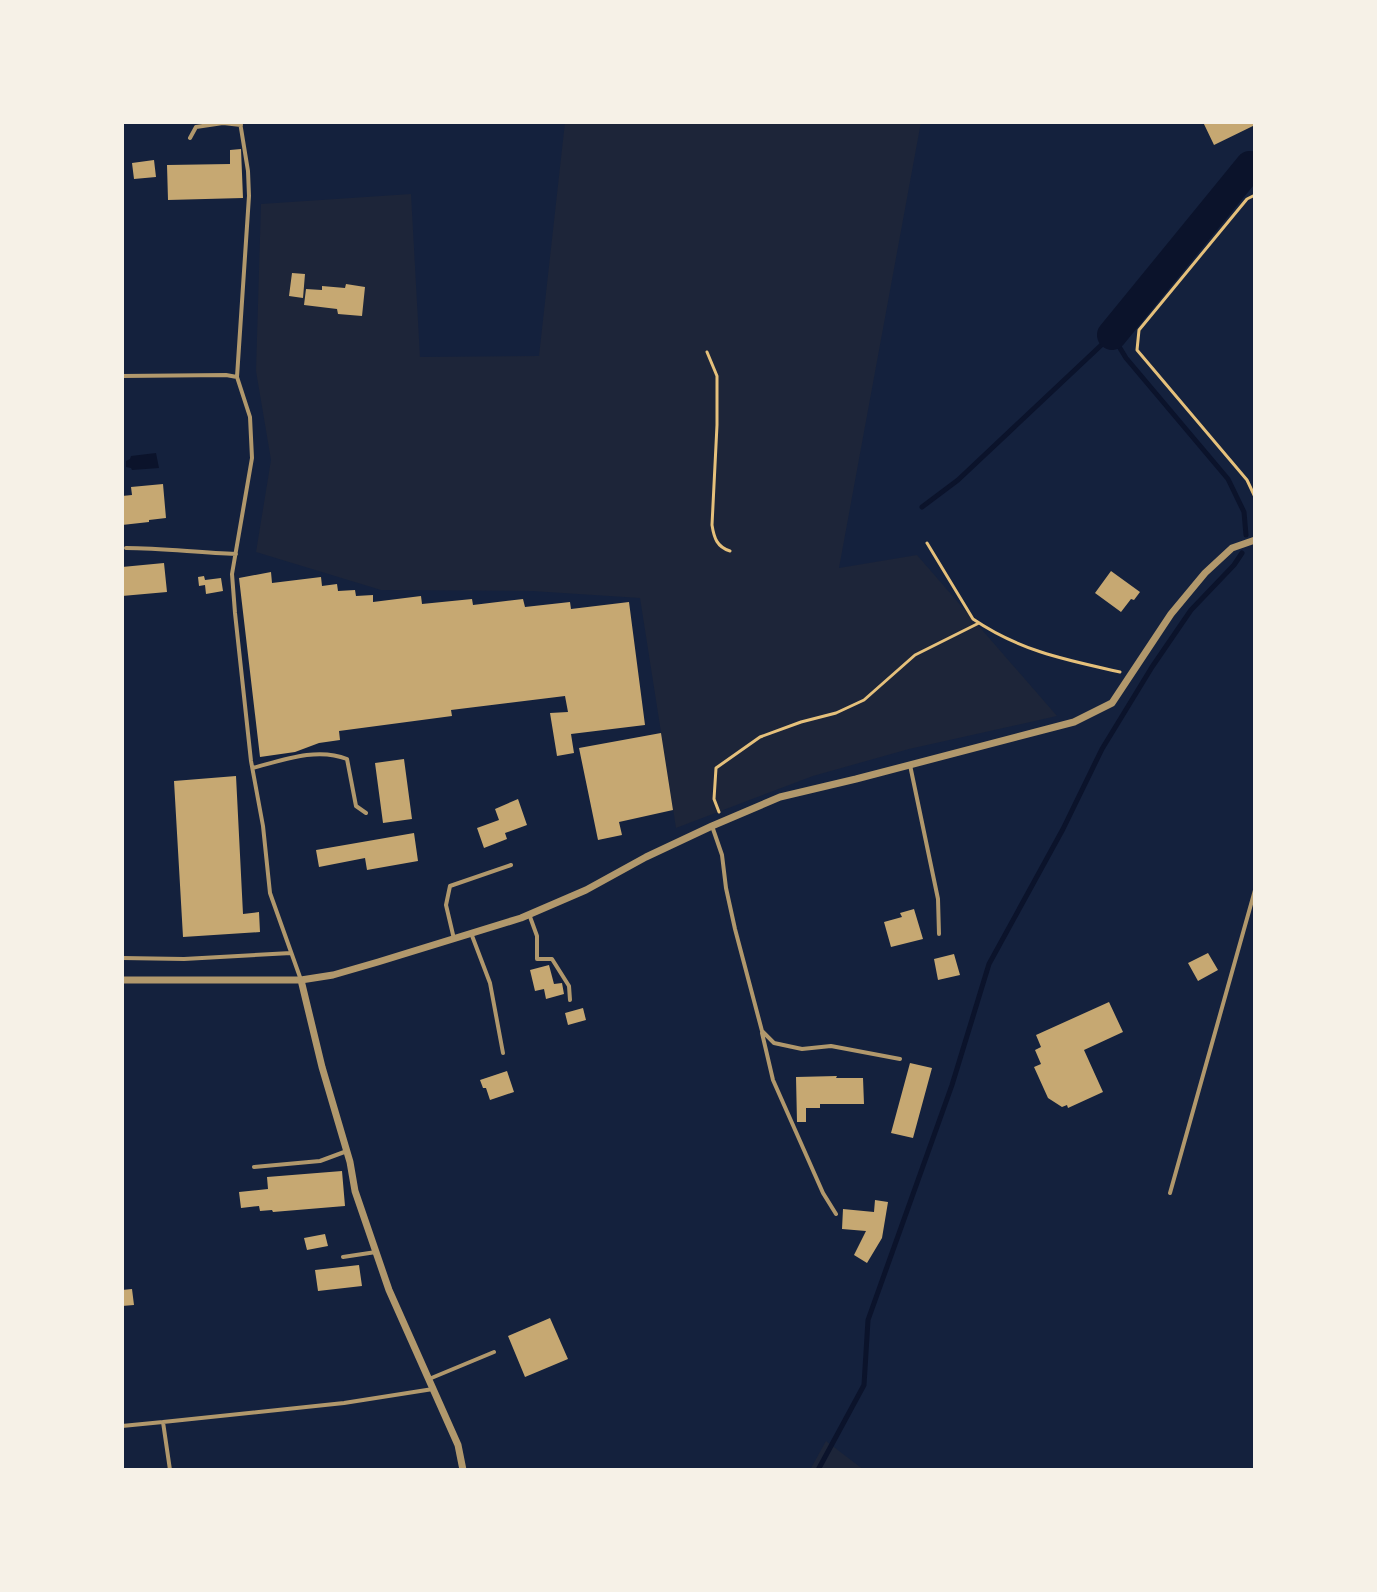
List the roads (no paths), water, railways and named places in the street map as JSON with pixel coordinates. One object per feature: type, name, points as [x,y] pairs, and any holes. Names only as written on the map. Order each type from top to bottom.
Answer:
[{"type":"street","points":[[122,980],[301,980],[348,971],[529,914],[586,890],[712,826],[780,797],[1074,722],[1112,703],[1171,614],[1205,573],[1232,548],[1255,540]]},
{"type":"street","points":[[301,980],[355,1191],[389,1290],[458,1445],[463,1470]]},
{"type":"lane","points":[[190,138],[196,127],[240,124],[248,171],[237,377],[250,417],[252,458],[232,574],[270,893],[301,980]]},
{"type":"lane","points":[[122,376],[237,377]]},
{"type":"lane","points":[[126,548],[236,554]]},
{"type":"lane","points":[[253,768],[310,754],[337,755],[347,759],[356,806],[366,813]]},
{"type":"lane","points":[[910,765],[938,899],[939,934]]},
{"type":"lane","points":[[712,826],[722,855],[732,916],[773,1080],[823,1193],[836,1214]]},
{"type":"lane","points":[[454,939],[446,905],[450,886],[511,865]]},
{"type":"lane","points":[[1170,1193],[1255,890]]},
{"type":"lane","points":[[529,914],[537,936],[537,959],[552,959],[569,986],[570,1000]]},
{"type":"lane","points":[[471,933],[490,983],[503,1053]]},
{"type":"lane","points":[[122,958],[184,959],[291,953]]},
{"type":"lane","points":[[762,1031],[774,1043],[802,1049],[831,1046],[900,1059]]},
{"type":"lane","points":[[254,1167],[320,1161],[347,1151]]},
{"type":"lane","points":[[343,1257],[376,1252]]},
{"type":"lane","points":[[429,1379],[494,1352]]},
{"type":"lane","points":[[122,1426],[344,1403],[433,1389]]},
{"type":"lane","points":[[163,1422],[170,1470]]},
{"type":"waterway","points":[[1112,335],[1250,166]]},
{"type":"waterway","points":[[922,507],[958,480],[1112,335],[1126,358],[1228,479],[1244,512],[1246,535]]},
{"type":"waterway","points":[[818,1470],[864,1385],[868,1320],[952,1085],[989,964],[1063,829],[1102,749],[1152,667],[1191,610],[1242,553]]}]
